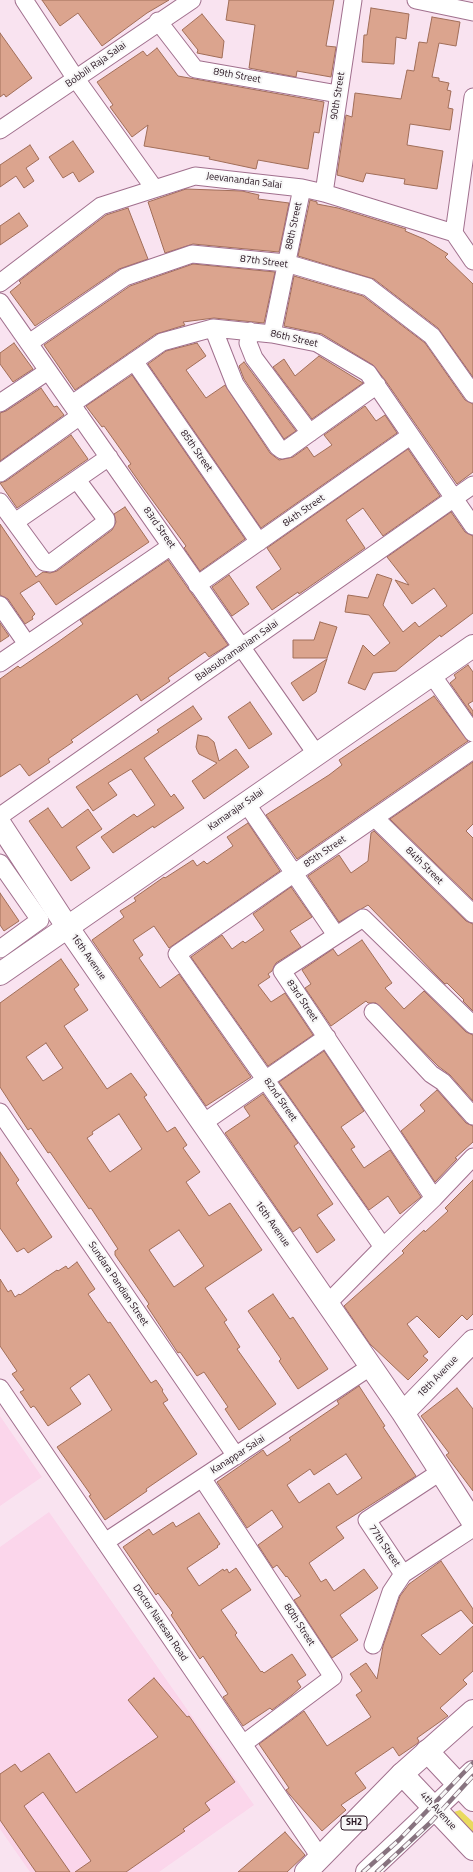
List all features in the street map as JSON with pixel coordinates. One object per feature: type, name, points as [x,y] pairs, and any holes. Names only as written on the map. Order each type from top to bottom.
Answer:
[{"type":"street","points":[[24,0],[76,79],[154,188]]},
{"type":"street","name":"Bobbili Raja Salai","points":[[0,130],[192,0]]},
{"type":"street","name":"90th Street","points":[[324,193],[353,0]]},
{"type":"street","points":[[416,0],[473,12]]},
{"type":"street","name":"89th Street","points":[[158,22],[196,69],[338,94]]},
{"type":"street","points":[[473,97],[454,233],[473,261]]},
{"type":"street","name":"Jeevanandan Salai","points":[[0,283],[101,206],[195,176],[302,188],[324,193],[454,233]]},
{"type":"street","name":"88th Street","points":[[272,334],[302,188]]},
{"type":"street","name":"87th Street","points":[[29,343],[125,277],[192,254],[286,263],[368,287],[432,336],[473,394]]},
{"type":"street","name":"83rd Street","points":[[0,302],[317,755]]},
{"type":"street","points":[[213,328],[235,384],[278,447],[282,450],[286,449],[310,433],[377,385]]},
{"type":"street","name":"86th Street","points":[[0,473],[134,361],[162,342],[213,328],[272,334],[317,343],[368,373],[453,499],[473,526]]},
{"type":"street","points":[[250,332],[248,342],[254,358],[310,433]]},
{"type":"street","name":"85th Street","points":[[134,361],[259,542]]},
{"type":"street","points":[[0,404],[48,371]]},
{"type":"street","name":"84th Street","points":[[197,585],[410,436]]},
{"type":"street","points":[[15,522],[109,457]]},
{"type":"street","points":[[0,502],[44,562],[48,563],[55,561],[106,522],[106,518],[77,480]]},
{"type":"street","name":"Balasubramaniam Salai","points":[[0,816],[473,485]]},
{"type":"street","points":[[0,663],[171,546]]},
{"type":"street","points":[[0,605],[27,644]]},
{"type":"street","name":"Kamarajar Salai","points":[[0,974],[473,646]]},
{"type":"street","points":[[432,675],[473,733]]},
{"type":"street","name":"85th Street","points":[[177,954],[473,750]]},
{"type":"street","points":[[246,803],[336,935]]},
{"type":"street","name":"84th Street","points":[[375,818],[473,914]]},
{"type":"street","name":"16th Avenue","points":[[0,824],[68,928],[403,1413],[473,1522]]},
{"type":"street","points":[[0,863],[40,920],[0,949]]},
{"type":"street","name":"83rd Street","points":[[434,1198],[282,971],[363,918],[473,1025]]},
{"type":"street","name":"82nd Street","points":[[177,954],[383,1247]]},
{"type":"street","points":[[373,1012],[431,1074],[443,1082],[473,1116]]},
{"type":"street","points":[[203,1123],[327,1037]]},
{"type":"street","name":"Sundara Pandian Street","points":[[0,1112],[236,1456]]},
{"type":"street","points":[[327,1304],[434,1198],[473,1157]]},
{"type":"street","name":"18th Avenue","points":[[403,1413],[473,1341]]},
{"type":"street","name":"Kanappar Salai","points":[[105,1542],[370,1367]]},
{"type":"street","name":"Doctor Natesan Road","points":[[0,1388],[243,1744],[313,1865]]},
{"type":"street","name":"77th Street","points":[[440,1472],[368,1520],[403,1574],[473,1528]]},
{"type":"street","name":"80th Street","points":[[202,1478],[334,1677],[243,1744]]},
{"type":"street","points":[[373,1645],[391,1592],[403,1574]]},
{"type":"street","name":"SH2","points":[[313,1865],[402,1774],[473,1711]]},
{"type":"street","points":[[367,1872],[435,1807],[468,1786],[427,1751]]},
{"type":"street","name":"4th Avenue","points":[[402,1774],[435,1807],[473,1849]]},
{"type":"shaded area","points":[[0,1416],[42,1477],[0,1506]]},
{"type":"shaded area","points":[[49,1512],[254,1805],[159,1872],[30,1872],[0,1829],[0,1547]]},
{"type":"shaded area","points":[[460,1810],[473,1822],[473,1844],[451,1813]]},
{"type":"building","points":[[42,0],[169,0],[147,13],[102,46],[78,13],[60,26]]},
{"type":"building","points":[[229,0],[334,0],[326,46],[336,47],[331,77],[297,71],[296,77],[249,68],[255,25],[226,20]]},
{"type":"building","points":[[371,8],[409,14],[406,39],[396,37],[394,64],[362,62],[364,35],[367,35]]},
{"type":"building","points":[[202,14],[224,41],[222,58],[197,53],[198,50],[182,30]]},
{"type":"building","points":[[432,17],[460,22],[456,46],[439,43],[432,77],[439,78],[439,81],[449,83],[447,90],[451,91],[448,108],[453,109],[450,130],[410,124],[407,145],[443,151],[437,189],[404,184],[405,179],[366,173],[363,182],[337,175],[346,115],[352,117],[355,93],[401,99],[407,70],[414,71],[419,42],[427,43]]},
{"type":"building","points":[[0,33],[32,78],[6,97],[4,94],[0,97]]},
{"type":"building","points":[[157,48],[178,76],[324,102],[319,133],[314,132],[308,169],[258,160],[256,169],[209,159],[210,157],[144,146],[148,125],[132,137],[110,107],[113,105],[97,82],[143,51],[147,56]]},
{"type":"building","points":[[73,141],[94,172],[79,182],[73,172],[63,178],[49,157]]},
{"type":"building","points":[[30,145],[39,159],[26,168],[34,181],[24,188],[16,176],[0,187],[0,165]]},
{"type":"building","points":[[186,189],[242,191],[259,195],[258,199],[289,203],[279,252],[193,244],[165,253],[148,202]]},
{"type":"building","points":[[310,200],[317,202],[317,204],[338,208],[406,229],[405,231],[424,239],[448,254],[445,257],[473,284],[473,377],[438,328],[374,279],[298,256]]},
{"type":"building","points":[[128,208],[148,259],[119,269],[35,326],[10,292],[21,283],[19,281],[106,215]]},
{"type":"building","points":[[19,213],[28,226],[0,245],[0,226]]},
{"type":"building","points":[[193,264],[275,272],[264,323],[214,318],[183,322],[185,325],[156,334],[75,390],[44,345],[130,286]]},
{"type":"building","points":[[294,276],[363,296],[425,343],[465,400],[473,404],[473,472],[457,484],[373,365],[322,334],[284,326]]},
{"type":"building","points":[[14,343],[33,369],[13,382],[0,364],[0,353]]},
{"type":"building","points":[[197,343],[206,356],[186,370],[206,398],[225,385],[270,453],[279,460],[293,457],[307,447],[314,457],[332,445],[324,435],[365,406],[376,421],[385,415],[397,433],[261,528],[148,364],[166,351]]},
{"type":"building","points":[[319,356],[363,383],[312,419],[273,367],[284,359],[295,376]]},
{"type":"building","points":[[244,362],[296,431],[284,439],[244,379],[239,366]]},
{"type":"building","points":[[132,375],[245,539],[200,571],[184,548],[186,546],[128,466],[131,464],[104,426],[102,427],[86,406]]},
{"type":"building","points":[[41,388],[54,407],[57,406],[64,415],[0,461],[0,413],[6,411]]},
{"type":"building","points":[[71,435],[88,459],[17,508],[0,483],[6,481]]},
{"type":"building","points":[[408,449],[440,496],[383,536],[363,508],[346,520],[365,548],[299,594],[298,592],[272,610],[256,587],[281,569],[267,548]]},
{"type":"building","points":[[125,507],[149,542],[56,605],[39,581],[20,593],[35,614],[32,617],[33,619],[25,624],[8,599],[0,595],[0,524],[36,577],[43,572],[50,573],[57,571],[112,530],[116,522],[114,514]]},
{"type":"building","points":[[451,512],[465,532],[473,536],[473,613],[441,637],[440,635],[396,671],[373,673],[365,690],[348,683],[363,645],[374,656],[390,643],[369,615],[345,612],[348,595],[368,598],[377,574],[392,579],[383,605],[403,632],[415,622],[419,627],[447,606],[434,588],[412,604],[395,580],[409,585],[387,557]]},
{"type":"building","points":[[168,560],[228,645],[209,657],[205,652],[168,678],[170,681],[141,701],[137,694],[71,740],[73,742],[48,759],[50,762],[29,776],[20,764],[0,777],[0,679],[18,666],[20,668],[58,642],[83,624],[80,620]]},
{"type":"building","points":[[229,575],[249,604],[232,616],[212,587]]},
{"type":"building","points":[[320,622],[337,627],[327,658],[293,658],[293,640],[314,640]]},
{"type":"building","points":[[0,623],[9,636],[0,642]]},
{"type":"building","points":[[327,659],[316,692],[303,701],[291,683]]},
{"type":"building","points":[[468,665],[473,672],[473,701],[468,704],[473,711],[473,716],[450,683],[456,678],[454,675]]},
{"type":"building","points":[[434,696],[468,741],[297,859],[266,815],[329,775],[342,765],[339,760]]},
{"type":"building","points":[[250,702],[272,734],[249,749],[228,717]]},
{"type":"building","points":[[193,706],[202,719],[144,758],[171,797],[174,794],[184,808],[154,828],[153,826],[113,853],[101,837],[134,814],[137,817],[155,805],[131,769],[108,783],[117,795],[93,811],[76,787],[159,732],[157,730]]},
{"type":"building","points":[[198,735],[208,737],[214,742],[219,761],[236,749],[249,767],[204,799],[192,781],[217,763],[199,754],[196,747]]},
{"type":"building","points":[[473,762],[473,824],[466,831],[473,838],[473,900],[390,819]]},
{"type":"building","points":[[48,808],[62,828],[88,809],[102,829],[76,847],[90,868],[71,881],[29,821]]},
{"type":"building","points":[[248,823],[280,871],[169,948],[154,926],[133,940],[143,955],[139,958],[160,988],[179,974],[251,1077],[206,1106],[92,940],[124,917],[120,911],[136,901],[134,898],[164,877],[165,878],[193,860],[197,866],[204,861],[207,864],[233,846],[227,837]]},
{"type":"building","points":[[374,831],[466,921],[473,924],[473,1011],[463,1001],[464,1000],[447,983],[445,984],[368,905],[339,922],[308,876],[339,855],[351,873],[368,861],[371,833]]},
{"type":"building","points":[[291,887],[312,917],[290,931],[301,947],[276,963],[272,971],[268,974],[270,977],[258,985],[271,1002],[285,993],[313,1035],[268,1066],[191,957],[222,935],[232,949],[243,941],[245,943],[264,930],[253,914]]},
{"type":"building","points":[[0,893],[19,921],[4,931],[0,925]]},
{"type":"building","points":[[362,940],[392,983],[385,988],[404,1009],[424,991],[466,1032],[473,1035],[473,1101],[450,1075],[438,1066],[376,1003],[368,1003],[366,1001],[331,1026],[305,988],[311,984],[302,970],[333,949],[338,956]]},
{"type":"building","points":[[61,959],[79,985],[74,989],[88,1010],[64,1026],[107,1089],[131,1073],[147,1095],[144,1097],[167,1132],[175,1127],[187,1145],[183,1148],[200,1172],[186,1182],[209,1216],[230,1203],[262,1250],[205,1288],[227,1320],[224,1322],[240,1347],[237,1349],[276,1404],[239,1430],[225,1409],[228,1407],[204,1372],[197,1376],[180,1352],[178,1353],[147,1306],[149,1304],[115,1255],[115,1251],[118,1249],[91,1208],[89,1209],[50,1152],[48,1153],[31,1128],[28,1130],[0,1087],[0,1003]],"holes":[[[46,1043],[63,1068],[43,1081],[26,1057]],[[119,1114],[142,1149],[110,1172],[87,1138],[93,1134],[92,1132]],[[179,1230],[204,1266],[174,1287],[149,1250]]]},
{"type":"building","points":[[324,1051],[364,1111],[341,1127],[355,1147],[351,1149],[364,1168],[390,1150],[421,1197],[400,1214],[388,1196],[369,1210],[279,1082]]},
{"type":"building","points":[[437,1090],[466,1123],[473,1126],[473,1142],[455,1158],[457,1159],[435,1182],[401,1131],[425,1111],[420,1105]]},
{"type":"building","points":[[263,1094],[298,1143],[294,1146],[333,1204],[317,1215],[335,1240],[317,1253],[300,1227],[293,1232],[225,1133],[250,1116],[244,1107]]},
{"type":"building","points":[[0,1152],[19,1180],[16,1183],[52,1237],[28,1253],[24,1248],[17,1252],[0,1228]]},
{"type":"building","points":[[473,1180],[473,1314],[467,1320],[462,1315],[439,1338],[417,1316],[407,1324],[428,1352],[423,1356],[428,1360],[408,1380],[370,1344],[344,1306],[404,1253],[402,1251],[424,1230],[425,1232],[448,1211],[445,1208]]},
{"type":"building","points":[[77,1262],[95,1289],[88,1294],[108,1323],[110,1322],[151,1383],[156,1380],[163,1390],[162,1391],[168,1400],[163,1403],[197,1454],[146,1489],[147,1491],[105,1520],[89,1496],[91,1495],[57,1447],[112,1410],[89,1374],[70,1388],[81,1404],[48,1426],[35,1407],[33,1406],[31,1408],[20,1392],[24,1390],[12,1374],[17,1371],[0,1346],[0,1279],[8,1292],[11,1290],[15,1297],[57,1270],[58,1271],[66,1266],[68,1269]]},
{"type":"building","points":[[273,1294],[290,1319],[293,1317],[328,1369],[298,1389],[279,1361],[281,1359],[248,1311]]},
{"type":"building","points":[[359,1386],[385,1426],[383,1427],[416,1476],[336,1527],[344,1538],[309,1563],[321,1582],[326,1579],[334,1591],[364,1569],[378,1588],[340,1615],[358,1640],[332,1658],[294,1600],[301,1596],[277,1565],[273,1568],[258,1545],[283,1527],[272,1510],[247,1528],[217,1482],[263,1450],[267,1456],[291,1440],[289,1438],[339,1404],[337,1401]],"holes":[[[346,1454],[362,1478],[337,1495],[329,1483],[299,1503],[287,1485],[310,1469],[314,1475]]]},
{"type":"building","points":[[457,1388],[473,1409],[473,1491],[446,1455],[449,1453],[421,1416]]},
{"type":"building","points":[[199,1513],[220,1544],[217,1546],[218,1547],[187,1568],[199,1586],[223,1569],[224,1571],[227,1569],[229,1573],[236,1568],[251,1590],[221,1610],[237,1633],[235,1635],[261,1672],[262,1671],[264,1673],[292,1654],[306,1675],[297,1681],[301,1687],[292,1695],[272,1710],[270,1708],[243,1726],[223,1697],[228,1694],[203,1656],[200,1659],[171,1615],[173,1613],[158,1593],[156,1595],[123,1547],[149,1529],[153,1535],[173,1522],[176,1527]]},
{"type":"building","points":[[441,1561],[473,1609],[473,1624],[461,1610],[421,1635],[440,1655],[473,1626],[473,1671],[463,1680],[467,1684],[440,1708],[448,1716],[417,1738],[419,1741],[418,1743],[399,1756],[393,1747],[355,1773],[366,1788],[341,1805],[346,1810],[322,1831],[286,1790],[289,1788],[259,1744],[304,1711],[327,1746],[371,1717],[356,1695],[362,1691],[350,1674],[366,1663],[377,1679],[383,1646],[400,1596],[409,1584]]},
{"type":"building","points":[[154,1678],[187,1717],[189,1716],[235,1782],[205,1803],[210,1810],[183,1829],[185,1831],[126,1872],[75,1872],[91,1861],[43,1792],[24,1806],[70,1872],[36,1872],[0,1820],[0,1774],[15,1764],[21,1772],[49,1753],[76,1793],[158,1737],[128,1700]]},
{"type":"building","points":[[285,1832],[305,1855],[287,1872],[238,1872]]},
{"type":"railway","points":[[363,1872],[399,1840],[473,1763]]},
{"type":"railway","points":[[377,1872],[431,1822],[473,1776]]}]
